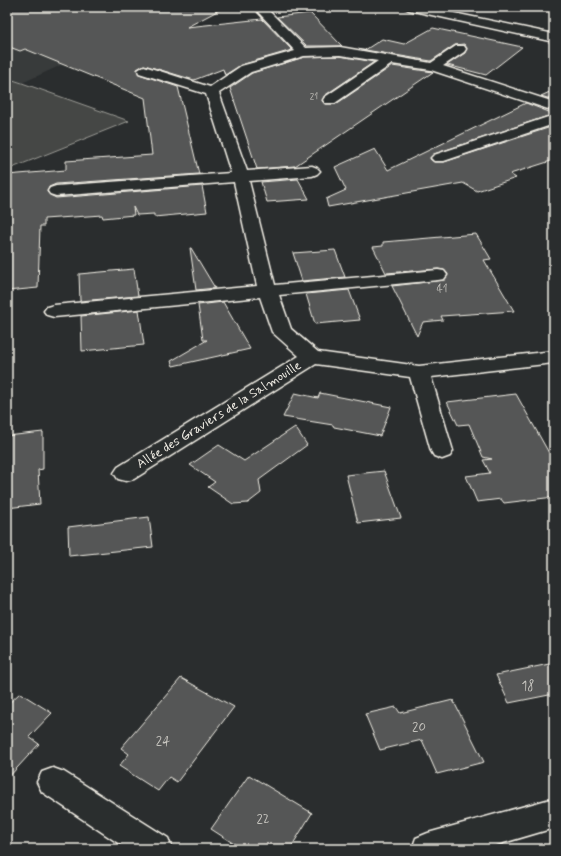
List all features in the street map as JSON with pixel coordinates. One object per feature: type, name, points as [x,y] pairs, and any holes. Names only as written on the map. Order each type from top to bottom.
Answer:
[{"type":"street","points":[[409,7],[554,38]]},
{"type":"street","points":[[264,12],[303,52]]},
{"type":"street","points":[[433,67],[460,49]]},
{"type":"street","points":[[144,70],[212,92],[246,69],[303,52],[340,51],[433,67],[554,107]]},
{"type":"street","points":[[330,100],[390,59]]},
{"type":"street","name":"Allée des Graviers de la Salmouille","points":[[212,92],[240,175],[268,292],[282,332],[312,357],[419,372],[554,357]]},
{"type":"street","points":[[439,158],[554,119]]},
{"type":"street","points":[[56,191],[240,175],[312,171]]},
{"type":"street","points":[[54,311],[438,275]]},
{"type":"street","name":"Allée des Graviers de la Salmouille","points":[[126,473],[312,357]]},
{"type":"street","points":[[419,372],[442,451]]},
{"type":"street","points":[[53,782],[156,849]]},
{"type":"street","points":[[428,849],[554,813]]},
{"type":"shaded area","points":[[7,7],[156,22],[22,83],[7,78]]},
{"type":"shaded area","points":[[7,78],[22,83],[129,121],[7,170]]},
{"type":"building","points":[[7,7],[225,7],[187,27],[262,19],[292,50],[241,65],[225,75],[223,69],[194,80],[144,65],[137,69],[139,74],[178,87],[199,174],[56,184],[49,187],[47,192],[56,198],[202,186],[207,212],[154,217],[154,214],[137,215],[133,207],[134,215],[103,218],[102,215],[44,219],[44,226],[40,226],[38,288],[7,291],[7,175],[66,170],[66,161],[152,155],[145,98],[25,49],[20,51],[7,46]]},
{"type":"building","points":[[310,13],[342,46],[307,46],[277,17]]},
{"type":"building","points":[[433,28],[522,47],[486,75],[447,65],[465,53],[467,48],[464,44],[455,45],[431,61],[365,50],[382,39],[404,44]]},
{"type":"building","points":[[340,56],[374,62],[324,96],[322,101],[325,104],[336,104],[392,66],[433,72],[295,166],[257,169],[230,88],[252,73],[304,57]]},
{"type":"building","points":[[554,90],[554,100],[541,96]]},
{"type":"building","points":[[526,103],[554,114],[434,154],[430,159],[434,162],[444,162],[554,126],[554,160],[510,174],[516,178],[477,191],[463,183],[328,207],[326,199],[346,190],[335,167],[375,149],[388,170]]},
{"type":"building","points":[[298,179],[309,199],[267,202],[261,182]]},
{"type":"building","points":[[476,234],[491,259],[484,260],[514,311],[441,316],[443,320],[423,322],[417,336],[392,286],[444,280],[448,274],[444,270],[438,269],[386,273],[373,247],[383,246],[383,242]]},
{"type":"building","points":[[191,248],[215,288],[196,290]]},
{"type":"building","points":[[335,250],[345,277],[302,281],[293,253]]},
{"type":"building","points":[[134,269],[138,296],[80,301],[79,274]]},
{"type":"building","points":[[349,290],[360,320],[315,324],[306,294]]},
{"type":"building","points":[[223,302],[250,349],[173,366],[171,361],[207,340],[203,340],[198,305]]},
{"type":"building","points":[[139,310],[144,345],[82,351],[81,316]]},
{"type":"building","points":[[295,393],[318,398],[320,393],[391,407],[380,436],[334,427],[333,425],[283,417]]},
{"type":"building","points":[[516,394],[554,462],[554,497],[504,503],[501,499],[477,502],[466,476],[490,473],[483,460],[492,459],[483,457],[469,424],[458,425],[447,402]]},
{"type":"building","points":[[295,427],[307,445],[259,480],[261,493],[248,503],[233,504],[208,487],[215,482],[190,465],[219,445],[244,461]]},
{"type":"building","points":[[43,432],[43,469],[38,470],[40,504],[7,508],[7,436]]},
{"type":"building","points":[[384,471],[401,518],[358,523],[346,475]]},
{"type":"building","points":[[149,517],[153,547],[69,556],[68,527]]},
{"type":"building","points":[[554,663],[554,694],[509,703],[496,675]]},
{"type":"building","points":[[181,678],[234,707],[177,782],[169,777],[158,791],[119,766],[129,754],[121,748]]},
{"type":"building","points":[[20,693],[52,713],[29,737],[39,744],[7,779],[7,705]]},
{"type":"building","points":[[453,700],[484,762],[437,774],[422,740],[380,750],[365,714],[396,707],[400,713]]},
{"type":"building","points":[[249,775],[312,813],[290,849],[242,849],[211,829]]}]
